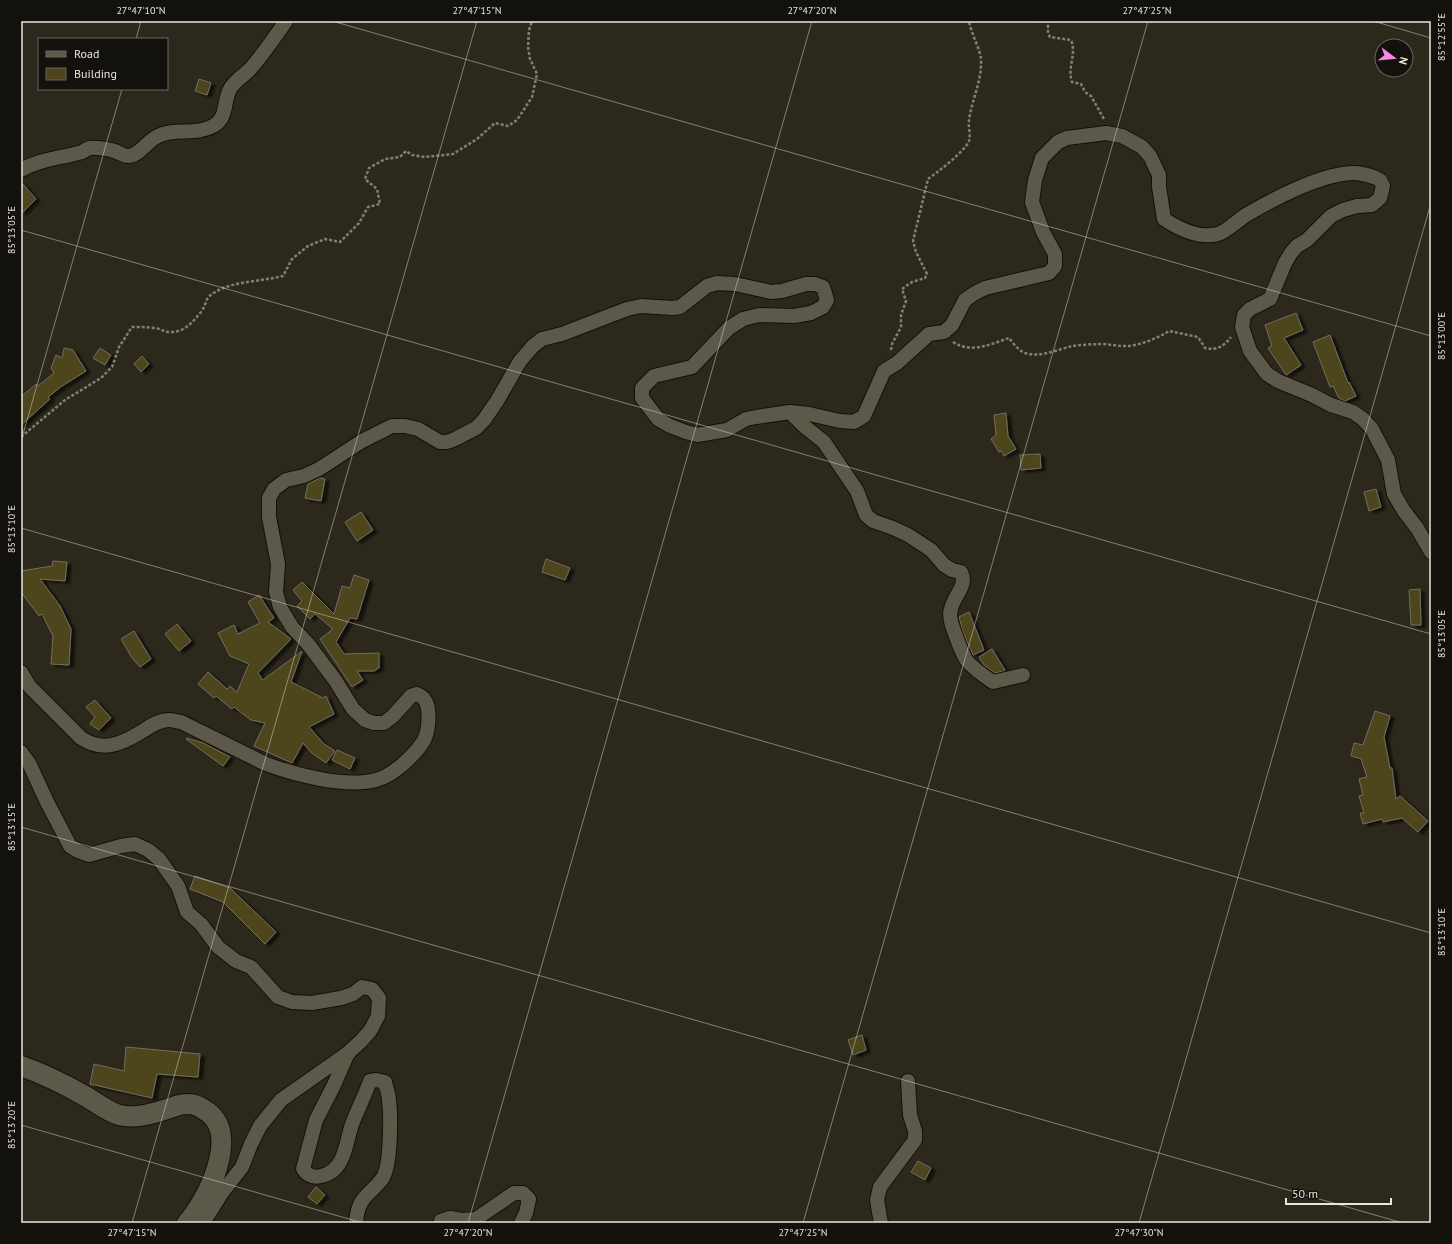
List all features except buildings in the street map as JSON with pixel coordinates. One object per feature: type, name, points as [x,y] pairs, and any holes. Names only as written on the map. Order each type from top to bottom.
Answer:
[{"type":"street","points":[[21,170],[43,161],[82,152],[90,148],[111,150],[128,156],[134,155],[150,140],[164,133],[170,131],[203,131],[215,126],[222,119],[231,88],[266,50],[286,21]]},
{"type":"street","points":[[21,672],[30,687],[81,738],[89,743],[99,746],[111,746],[158,722],[168,720],[181,722],[266,764],[281,769],[318,779],[360,782],[377,780],[402,765],[425,739],[429,716],[428,704],[424,698],[417,694],[411,696],[393,716],[384,723],[374,723],[365,720],[353,709],[335,680],[308,644],[292,627],[280,607],[276,592],[278,564],[269,517],[269,498],[274,489],[286,480],[304,476],[319,468],[362,441],[392,426],[405,426],[418,429],[427,433],[434,440],[440,442],[447,442],[455,439],[476,428],[484,420],[497,401],[520,361],[533,346],[542,339],[562,334],[627,309],[641,306],[673,308],[680,306],[707,286],[717,283],[735,284],[771,292],[782,291],[806,284],[815,284],[823,287],[827,300],[823,307],[810,313],[794,316],[759,315],[743,319],[729,328],[692,367],[654,376],[642,388],[642,398],[658,419],[670,426],[697,435],[727,430],[756,416],[790,412],[854,422],[864,416],[884,371],[897,363],[929,334],[944,332],[952,325],[965,300],[974,293],[985,288],[1049,274],[1055,266],[1055,254],[1043,232],[1032,202],[1035,180],[1042,158],[1058,142],[1067,138],[1106,132],[1122,136],[1142,147],[1150,156],[1159,175],[1159,186],[1164,218],[1176,227],[1192,233],[1208,235],[1220,234],[1238,220],[1270,202],[1315,182],[1344,174],[1357,173],[1380,180],[1382,186],[1380,198],[1372,205],[1357,206],[1343,210],[1331,216],[1307,240],[1294,250],[1285,263],[1270,299],[1250,309],[1244,315],[1242,327],[1250,351],[1267,374],[1278,381],[1312,395],[1331,405],[1353,412],[1363,419],[1372,429],[1388,460],[1394,494],[1431,552]]},
{"type":"street","points":[[21,160],[43,161]]},
{"type":"street","points":[[790,412],[804,426],[824,442],[857,491],[866,515],[873,521],[908,535],[931,550],[944,565],[952,570],[961,572],[964,578],[963,584],[952,605],[951,621],[962,655],[967,661],[993,682],[1023,675]]},
{"type":"street","points":[[21,752],[29,763],[70,846],[89,855],[134,844],[148,850],[159,859],[178,886],[187,912],[201,924],[218,947],[236,961],[251,967],[278,997],[292,1002],[312,1002],[341,998],[353,994],[362,987],[372,989],[379,998],[378,1016],[370,1031],[348,1053],[281,1100],[260,1126],[242,1167],[221,1194],[208,1215],[198,1223]]},
{"type":"street","points":[[348,1053],[316,1120],[303,1169],[307,1174],[314,1177],[330,1174],[336,1168],[344,1155],[352,1124],[370,1081],[376,1080],[385,1082],[389,1099],[389,1154],[383,1179],[364,1197],[361,1202],[356,1223]]},
{"type":"street","points":[[21,1066],[48,1076],[86,1097],[104,1109],[118,1115],[131,1117],[166,1110],[178,1104],[188,1104],[199,1106],[213,1116],[219,1128],[221,1138],[218,1167],[203,1200],[195,1214],[187,1223]]},
{"type":"street","points":[[881,1223],[878,1200],[880,1187],[915,1140],[915,1131],[910,1115],[908,1082]]},
{"type":"street","points":[[441,1223],[442,1221],[450,1218],[460,1220],[476,1219],[514,1194],[523,1194],[529,1199],[526,1213],[521,1223]]},
{"type":"path","points":[[21,436],[65,400],[101,378],[112,367],[119,347],[132,327],[154,328],[168,332],[182,330],[189,325],[202,310],[207,298],[218,290],[240,284],[284,276],[292,259],[308,246],[325,239],[340,242],[359,224],[368,207],[380,204],[377,190],[366,179],[369,168],[385,159],[400,157],[406,151],[412,155],[425,157],[454,154],[477,139],[495,123],[508,126],[517,120],[532,97],[537,74],[530,58],[528,47],[529,30],[532,21]]},
{"type":"path","points":[[884,371],[892,344],[901,327],[901,315],[906,301],[902,289],[912,282],[925,278],[928,274],[916,252],[913,241],[928,179],[942,169],[969,141],[969,120],[979,86],[981,58],[969,21]]},
{"type":"path","points":[[1037,21],[1042,21]]},
{"type":"path","points":[[1046,21],[1048,22],[1048,33],[1050,38],[1071,40],[1074,46],[1070,71],[1072,82],[1081,84],[1085,92],[1092,96],[1105,121],[1106,132]]},
{"type":"path","points":[[944,332],[949,340],[957,345],[968,348],[990,346],[1009,338],[1024,352],[1040,354],[1074,346],[1101,344],[1122,347],[1134,345],[1156,339],[1169,331],[1198,338],[1205,348],[1210,349],[1225,345],[1242,327]]}]
